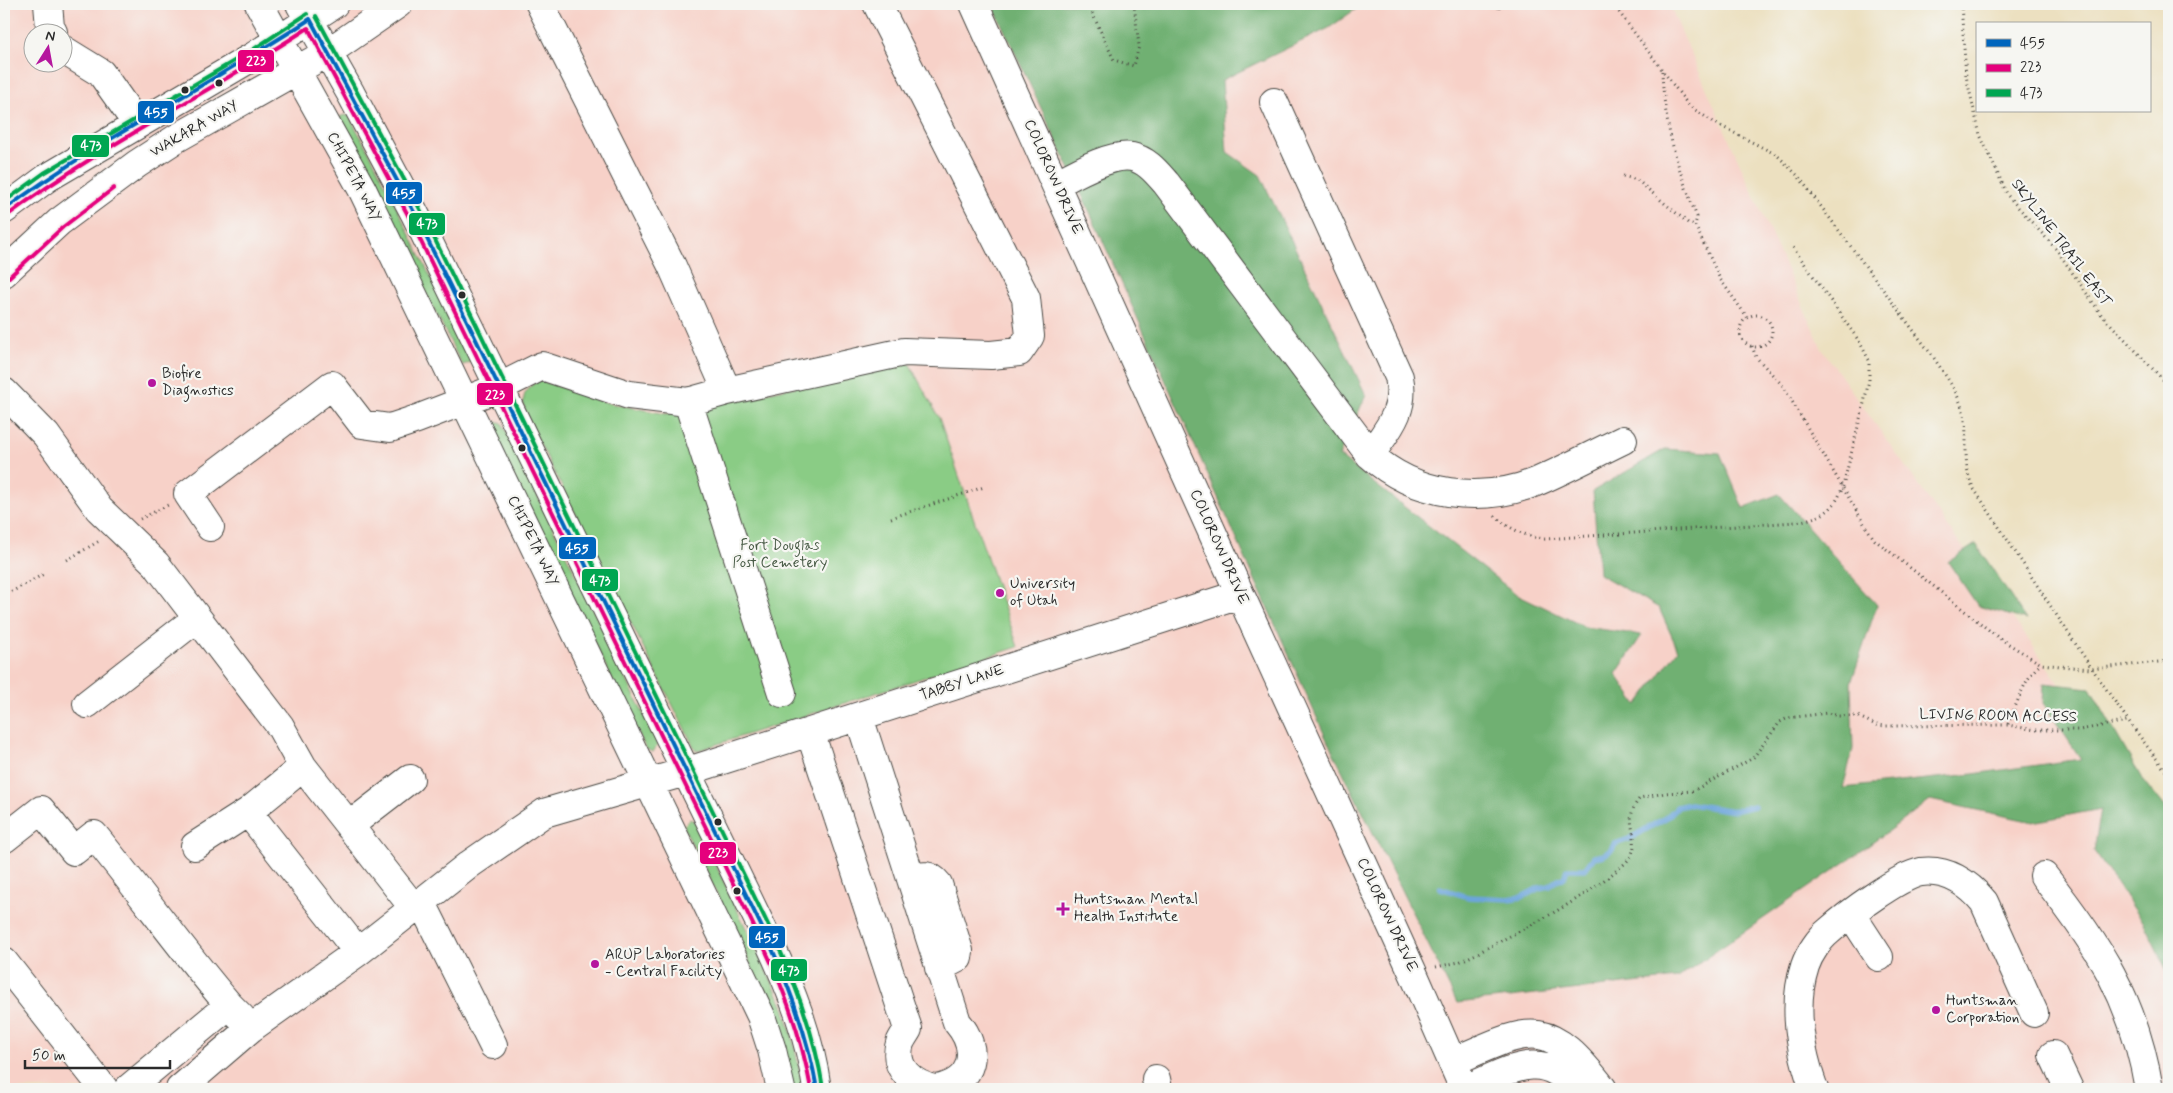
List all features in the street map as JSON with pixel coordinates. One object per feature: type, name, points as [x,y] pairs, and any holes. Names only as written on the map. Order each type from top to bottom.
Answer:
[{"type":"street","points":[[48,4],[50,22]]},
{"type":"street","name":"CHIPETA WAY","points":[[259,4],[362,189],[466,400],[761,1016],[772,1050],[781,1089]]},
{"type":"street","points":[[4,210],[47,178],[280,40],[305,12],[334,4]]},
{"type":"street","name":"WAKARA WAY","points":[[4,273],[59,222],[137,164],[177,138],[327,53],[398,4]]},
{"type":"street","points":[[540,4],[672,266],[727,391]]},
{"type":"street","points":[[210,527],[188,494],[332,385],[362,424],[390,428],[500,387],[542,366],[628,395],[688,402],[727,391],[904,352],[991,355],[1019,352],[1030,336],[1026,298],[878,4]]},
{"type":"street","name":"COLOROW DRIVE","points":[[974,4],[1464,1089]]},
{"type":"street","points":[[305,12],[415,214],[784,973],[808,1041],[818,1089]]},
{"type":"street","points":[[72,55],[101,73],[136,124]]},
{"type":"street","points":[[1274,102],[1399,377],[1401,397],[1399,410],[1370,455]]},
{"type":"street","points":[[1056,184],[1095,165],[1121,157],[1132,157],[1151,166],[1166,183],[1370,455],[1385,468],[1432,489],[1453,494],[1480,494],[1514,489],[1535,482],[1623,440]]},
{"type":"street","points":[[4,392],[46,435],[99,509],[156,564],[280,726],[303,767],[349,826],[417,904],[494,1045]]},
{"type":"street","points":[[688,402],[782,694]]},
{"type":"street","name":"TABBY LANE","points":[[180,1089],[251,1028],[358,952],[470,864],[544,813],[685,772],[1240,594]]},
{"type":"street","points":[[87,704],[197,618]]},
{"type":"street","points":[[810,732],[908,1029],[900,1044],[900,1063],[907,1077],[921,1087],[936,1089],[949,1087],[964,1075],[971,1060],[970,1042],[957,1022],[859,716]]},
{"type":"street","points":[[195,846],[248,812],[303,767]]},
{"type":"street","points":[[349,826],[410,779]]},
{"type":"street","points":[[4,839],[41,810],[74,851],[94,835],[133,882],[191,961],[251,1028]]},
{"type":"street","points":[[248,812],[358,952]]},
{"type":"street","points":[[1814,1089],[1800,1039],[1798,1011],[1800,986],[1806,963],[1816,946],[1828,932],[1905,877],[1922,872],[1942,873],[1959,879],[1975,890],[1984,902],[2034,1013]]},
{"type":"street","points":[[2044,876],[2082,924],[2113,975],[2136,1033],[2149,1089]]},
{"type":"street","points":[[1851,914],[1879,957]]},
{"type":"street","points":[[4,962],[104,1089]]},
{"type":"street","points":[[128,1089],[229,1005]]},
{"type":"street","points":[[1452,1062],[1506,1038],[1528,1034],[1540,1035],[1565,1046],[1575,1055],[1603,1089]]},
{"type":"street","points":[[1534,1064],[1540,1035]]},
{"type":"street","points":[[2053,1055],[2069,1089]]},
{"type":"street","points":[[1464,1089],[1521,1067],[1534,1064],[1557,1071],[1575,1089]]},
{"type":"path","points":[[1088,4],[1114,60],[1134,66],[1139,46],[1134,4]]},
{"type":"path","points":[[1499,9],[1500,4]]},
{"type":"path","points":[[1613,4],[1689,106],[1715,123],[1777,155],[1799,177],[1929,351],[1951,383],[1963,408],[1966,473],[1969,481],[2091,669],[2127,721],[2169,775]]},
{"type":"path","name":"SKYLINE TRAIL EAST","points":[[1961,4],[1966,76],[1980,135],[2008,196],[2056,249],[2101,314],[2169,386]]},
{"type":"path","points":[[1662,71],[1663,106],[1671,145],[1698,217],[1695,225],[1720,279],[1747,318]]},
{"type":"path","points":[[1623,176],[1636,180],[1688,223],[1695,225]]},
{"type":"path","points":[[1480,494],[1495,516],[1504,524],[1526,534],[1545,539],[1796,522],[1818,517],[1826,513],[1839,497],[1843,486],[1866,395],[1869,380],[1869,360],[1859,341],[1792,246]]},
{"type":"path","points":[[1752,315],[1762,316],[1770,323],[1772,328],[1770,338],[1767,343],[1757,347],[1752,346],[1743,340],[1740,331],[1743,321],[1752,315]]},
{"type":"path","points":[[1752,346],[1756,357],[1783,386],[1866,527],[1886,550],[1999,638],[2040,664],[2091,669],[2169,661]]},
{"type":"path","points":[[891,518],[984,487]]},
{"type":"path","points":[[133,523],[188,494]]},
{"type":"path","points":[[67,560],[107,536]]},
{"type":"path","points":[[11,592],[44,574]]},
{"type":"path","points":[[2008,725],[2029,677],[2040,664]]},
{"type":"path","name":"LIVING ROOM ACCESS","points":[[1414,975],[1476,954],[1589,892],[1623,865],[1631,856],[1634,838],[1630,822],[1631,811],[1640,798],[1665,793],[1693,791],[1754,758],[1780,722],[1788,718],[1828,713],[1838,716],[1857,716],[1876,725],[1886,726],[2008,725],[2035,730],[2080,730],[2127,721]]},
{"type":"shaded area","name":"University of Utah","points":[[4,4],[1669,4],[1822,349],[2169,838],[2169,1089],[4,1089]]},
{"type":"green space","points":[[992,4],[1363,4],[1329,28],[1222,80],[1227,152],[1260,175],[1366,395],[1339,456],[1515,593],[1585,627],[1642,635],[1616,674],[1637,705],[1678,650],[1659,608],[1599,574],[1593,491],[1665,449],[1720,453],[1743,508],[1779,494],[1877,605],[1851,683],[1853,749],[1843,788],[1973,774],[2081,759],[2043,703],[2044,683],[2090,688],[2142,779],[2169,813],[2169,975],[2144,923],[2094,851],[2101,809],[2033,822],[1930,800],[1860,852],[1677,978],[1457,1003],[1326,738],[1088,208]]},
{"type":"green space","points":[[341,116],[349,116],[372,157],[471,360],[469,363],[463,365],[461,363],[339,120]]},
{"type":"green space","name":"Fort Douglas Post Cemetery","points":[[909,363],[939,418],[1018,647],[696,751],[533,430],[525,408],[524,396],[531,385],[539,380],[608,403],[666,414]]},
{"type":"green space","points":[[500,422],[658,744],[653,752],[646,749],[492,432],[495,423]]},
{"type":"green space","points":[[1976,544],[2026,620],[1978,606],[1948,562]]},
{"type":"green space","points":[[690,819],[695,822],[784,1007],[793,1039],[803,1089],[793,1089],[778,1027],[735,930],[685,830],[684,825]]},
{"type":"waterway","points":[[1440,888],[1468,897],[1508,899],[1522,897],[1539,888],[1550,886],[1558,879],[1564,878],[1567,869],[1585,869],[1594,857],[1604,855],[1612,850],[1615,844],[1629,839],[1667,817],[1677,807],[1690,804],[1734,811],[1754,806]]},
{"type":"transit line","name":"473","points":[[4,202],[44,173],[251,51],[307,14]]},
{"type":"transit line","name":"473","points":[[316,16],[421,211],[775,939],[791,975],[804,1012],[820,1069],[823,1088]]},
{"type":"transit line","name":"455","points":[[310,19],[415,214],[769,942],[798,1014],[809,1051],[817,1089]]},
{"type":"transit line","name":"455","points":[[4,210],[78,159],[234,67],[310,19]]},
{"type":"transit line","name":"223","points":[[8,215],[81,165],[308,28],[409,217],[763,945],[792,1015],[803,1051],[811,1089]]},
{"type":"transit line","name":"223","points":[[8,278],[63,227],[114,188]]},
{"type":"place","name":"Biofire Diagnostics","points":[[152,383]]},
{"type":"place","name":"University of Utah","points":[[1000,593]]},
{"type":"place","name":"Huntsman Mental Health Institute","points":[[1063,909]]},
{"type":"place","name":"ARUP Laboratories - Central Facility","points":[[595,964]]},
{"type":"place","name":"Huntsman Corporation","points":[[1936,1010]]}]
